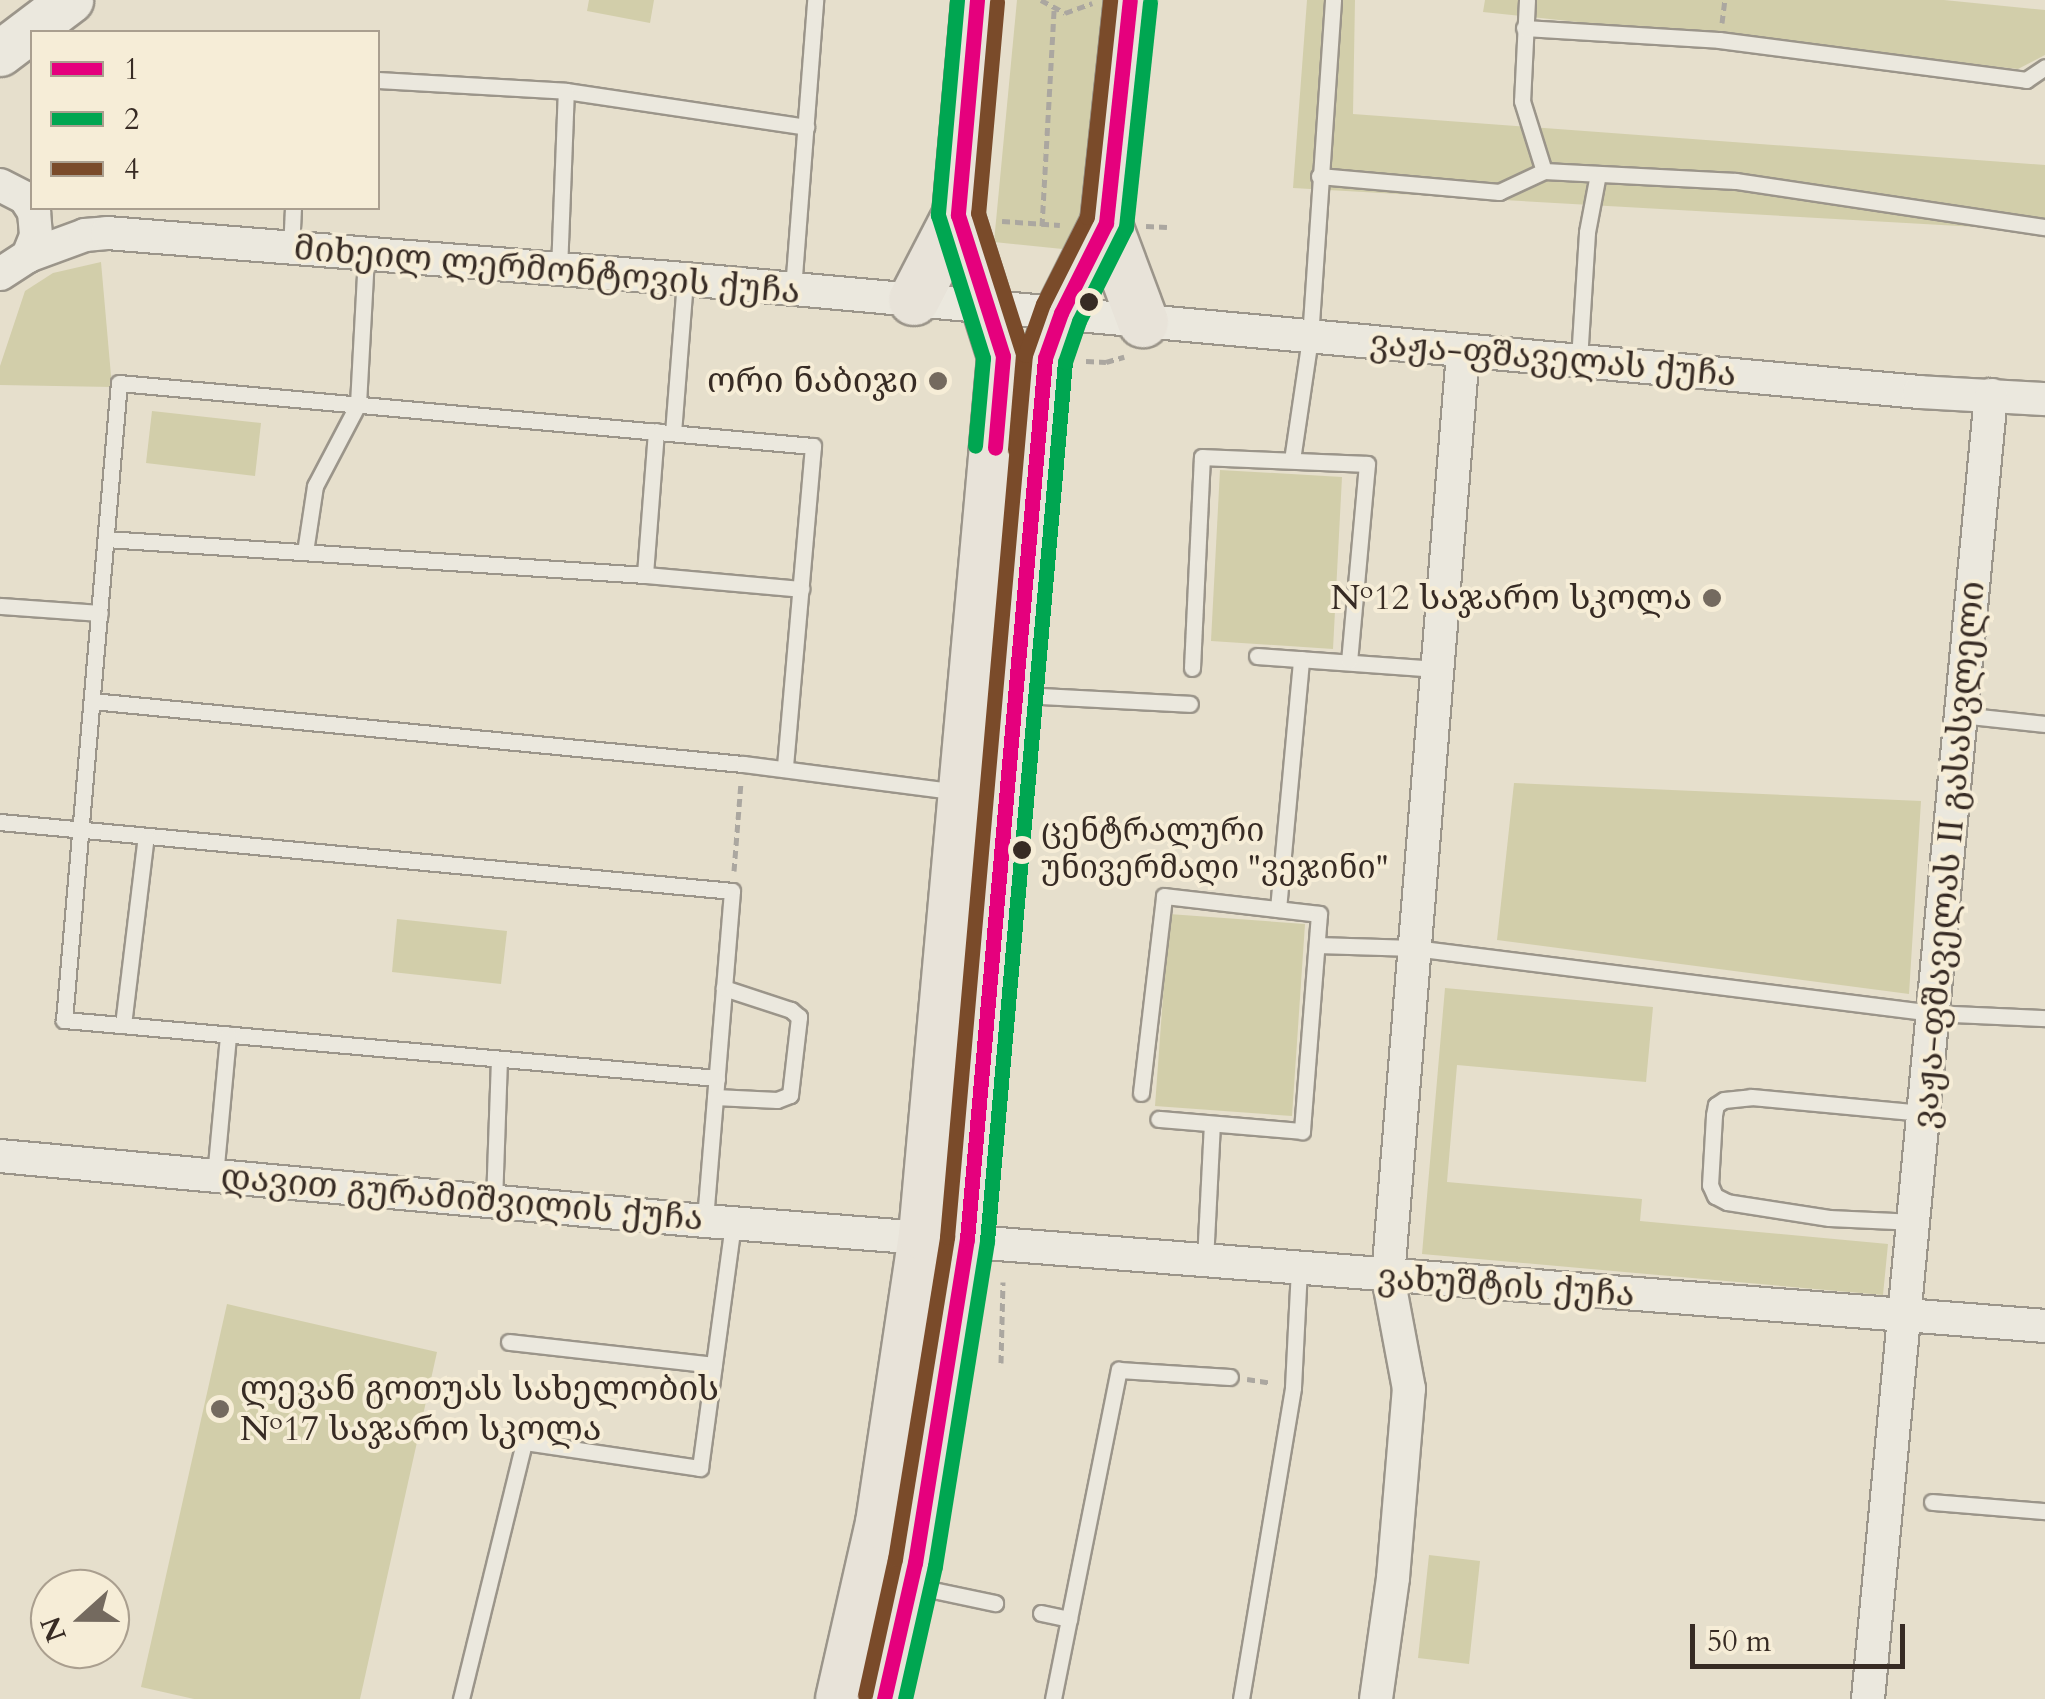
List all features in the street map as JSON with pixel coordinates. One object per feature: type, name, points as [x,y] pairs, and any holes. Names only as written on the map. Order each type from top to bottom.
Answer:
[{"type":"main road","points":[[914,300],[958,215],[977,0]]},
{"type":"main road","points":[[884,1699],[910,1585],[946,1237],[1015,695],[1046,358],[1061,313],[1106,224],[1130,0]]},
{"type":"main road","points":[[841,1699],[946,1237],[964,793],[1003,356],[958,215]]},
{"type":"main road","points":[[1106,224],[1143,322]]},
{"type":"street","points":[[31,30],[70,0]]},
{"type":"street","points":[[0,54],[30,31]]},
{"type":"street","points":[[0,306],[15,266],[36,236],[33,210]]},
{"type":"street","name":"მიხეილ ლერმონტოვის ქუჩა","points":[[55,210],[106,233],[1061,313]]},
{"type":"street","name":"მიხეილ ლერმონტოვის ქუჩა","points":[[15,266],[106,233]]},
{"type":"street","name":"ვაჟა-ფშაველას ქუჩა","points":[[1061,313],[1462,352],[2045,399]]},
{"type":"street","points":[[1376,1699],[1392,1578],[1409,1389],[1388,1278],[1462,352]]},
{"type":"street","name":"ვაჟა-ფშაველას II გასასვლელი","points":[[1868,1699],[1991,396]]},
{"type":"street","name":"დავით გურამიშვილის ქუჩა","points":[[0,1156],[719,1222],[946,1237]]},
{"type":"street","name":"ვახუშტის ქუჩა","points":[[946,1237],[1388,1278],[2045,1326]]},
{"type":"lane","points":[[794,289],[815,0]]},
{"type":"lane","points":[[1292,460],[1310,338],[1333,0]]},
{"type":"lane","points":[[1527,0],[1522,102],[1544,171]]},
{"type":"lane","points":[[1524,28],[1719,40],[2026,80],[2045,67]]},
{"type":"lane","points":[[380,80],[566,91],[806,127]]},
{"type":"lane","points":[[559,270],[566,91]]},
{"type":"lane","points":[[1319,176],[1500,192],[1544,171],[1736,181],[2045,227]]},
{"type":"lane","points":[[1579,360],[1586,232],[1598,174]]},
{"type":"lane","points":[[290,250],[293,210]]},
{"type":"lane","points":[[304,552],[315,486],[358,404],[366,257]]},
{"type":"lane","points":[[646,575],[686,279]]},
{"type":"lane","points":[[716,1078],[498,1062],[64,1020],[120,383],[814,446],[785,770]]},
{"type":"lane","points":[[1192,668],[1202,457],[1368,464],[1349,662]]},
{"type":"lane","points":[[106,539],[801,589]]},
{"type":"lane","points":[[0,606],[100,613]]},
{"type":"lane","points":[[1256,656],[1436,670]]},
{"type":"lane","points":[[1278,909],[1300,658]]},
{"type":"lane","points":[[1015,695],[1190,704]]},
{"type":"lane","points":[[92,701],[743,764],[964,793]]},
{"type":"lane","points":[[1961,715],[2045,724]]},
{"type":"lane","points":[[0,822],[732,891],[715,1097],[719,1222],[714,1365],[700,1468],[524,1442],[461,1699]]},
{"type":"lane","points":[[123,1025],[146,836]]},
{"type":"lane","points":[[1141,1093],[1164,896],[1319,914],[1302,1131],[1160,1119]]},
{"type":"lane","points":[[1317,945],[1414,948],[1933,1013],[2045,1018]]},
{"type":"lane","points":[[715,1097],[777,1100],[790,1095],[800,1017],[791,1010],[724,988]]},
{"type":"lane","points":[[215,1176],[228,1034]]},
{"type":"lane","points":[[494,1202],[498,1062]]},
{"type":"lane","points":[[1916,1222],[1829,1218],[1726,1202],[1710,1185],[1714,1115],[1716,1105],[1724,1100],[1751,1097],[1925,1113]]},
{"type":"lane","points":[[1205,1261],[1212,1124]]},
{"type":"lane","points":[[1241,1699],[1293,1387],[1300,1270]]},
{"type":"lane","points":[[509,1342],[714,1365]]},
{"type":"lane","points":[[1053,1699],[1119,1370],[1230,1377]]},
{"type":"lane","points":[[1932,1502],[2045,1510]]},
{"type":"lane","points":[[910,1585],[996,1604]]},
{"type":"lane","points":[[1041,1613],[1069,1619]]},
{"type":"path","points":[[1041,0],[1054,10],[1077,11],[1094,0]]},
{"type":"path","points":[[1042,226],[1054,10]]},
{"type":"path","points":[[958,215],[1042,226],[1167,227]]},
{"type":"path","points":[[732,891],[743,764]]},
{"type":"path","points":[[1000,1305],[1001,1363]]},
{"type":"path","points":[[1230,1377],[1293,1387]]},
{"type":"shaded area","points":[[589,0],[654,0],[650,23],[587,11]]},
{"type":"shaded area","points":[[1017,0],[1121,0],[1092,252],[994,242]]},
{"type":"shaded area","points":[[1307,0],[1355,0],[1353,114],[2045,165],[2045,231],[1293,188]]},
{"type":"shaded area","points":[[1485,0],[1944,0],[2045,10],[2045,55],[2018,69],[1483,12]]},
{"type":"shaded area","points":[[101,262],[112,387],[0,385],[0,366],[25,291],[53,273]]},
{"type":"shaded area","points":[[152,411],[261,423],[255,476],[146,463]]},
{"type":"shaded area","points":[[1220,470],[1342,477],[1333,649],[1211,641]]},
{"type":"shaded area","points":[[1514,783],[1921,801],[1909,994],[1497,940]]},
{"type":"shaded area","points":[[1169,914],[1305,924],[1292,1116],[1155,1106]]},
{"type":"shaded area","points":[[397,919],[507,931],[501,984],[392,972]]},
{"type":"shaded area","points":[[1445,988],[1653,1007],[1646,1082],[1457,1065],[1447,1182],[1642,1199],[1640,1221],[1888,1244],[1883,1295],[1422,1254]]},
{"type":"shaded area","points":[[227,1304],[437,1352],[360,1699],[194,1699],[141,1687]]},
{"type":"shaded area","points":[[1429,1555],[1480,1561],[1469,1664],[1418,1658]]},
{"type":"transit line","name":"2","points":[[957,0],[938,215],[983,358],[975,446]]},
{"type":"transit line","name":"1","points":[[977,0],[958,215],[1003,356],[995,448]]},
{"type":"transit line","name":"4","points":[[865,1695],[895,1559],[947,1237],[1025,355],[1043,304],[1087,217],[1110,0]]},
{"type":"transit line","name":"1","points":[[884,1699],[915,1563],[967,1239],[1045,358],[1061,313],[1106,223],[1130,0]]},
{"type":"transit line","name":"4","points":[[997,2],[978,213],[1023,354],[1015,450]]},
{"type":"transit line","name":"2","points":[[905,1699],[935,1566],[987,1241],[1065,362],[1079,321],[1126,227],[1150,2]]},
{"type":"place","name":"ორი ნაბიჯი","points":[[938,381]]},
{"type":"place","name":"№12 საჯარო სკოლა","points":[[1712,598]]},
{"type":"place","name":"ცენტრალური უნივერმაღი \"ვეჯინი\"","points":[[1022,850]]},
{"type":"place","name":"ლევან გოთუას სახელობის №17 საჯარო სკოლა","points":[[220,1409]]}]
